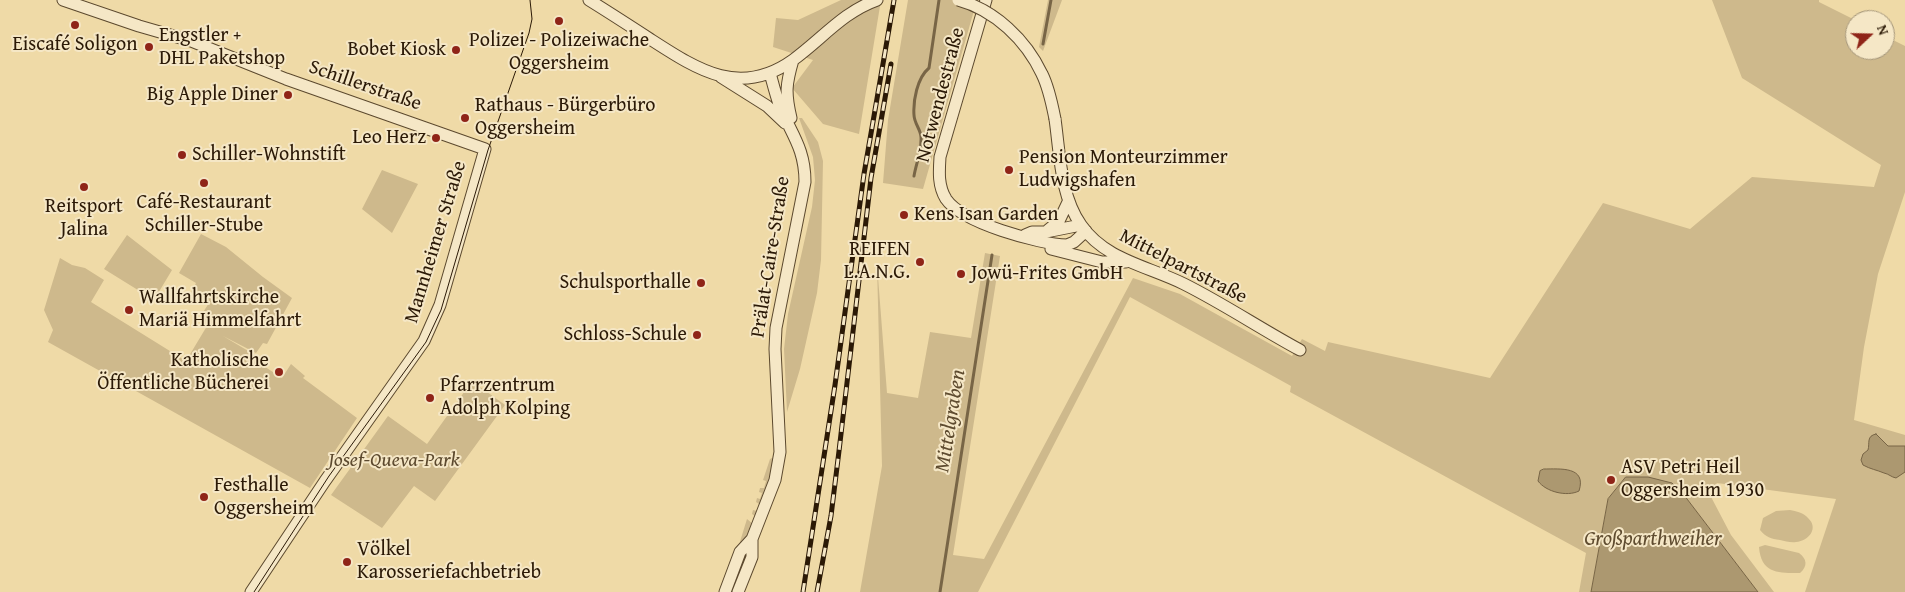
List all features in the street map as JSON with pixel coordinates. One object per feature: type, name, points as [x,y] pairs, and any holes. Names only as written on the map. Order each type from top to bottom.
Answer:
[{"type":"street","name":"Schillerstraße","points":[[63,0],[139,26],[191,41],[274,74],[485,149]]},
{"type":"street","points":[[589,0],[693,66],[720,76],[790,123]]},
{"type":"street","points":[[720,76],[751,77],[770,73],[793,60],[849,14],[877,0]]},
{"type":"street","name":"Mittelpartstraße","points":[[958,0],[980,8],[1012,32],[1024,46],[1042,74],[1049,92],[1055,119],[1068,202],[1083,228],[1110,252],[1127,262],[1185,285],[1300,350]]},
{"type":"street","name":"Notwendestraße","points":[[986,0],[940,157],[939,180],[946,198],[959,212],[977,222],[1024,236]]},
{"type":"street","points":[[790,123],[786,85],[793,60]]},
{"type":"street","name":"Prälat-Caire-Straße","points":[[738,592],[752,557],[752,539],[779,466],[776,328],[805,182],[803,156],[790,123],[780,105],[770,73]]},
{"type":"street","name":"Mannheimer Straße","points":[[251,592],[325,481],[428,334],[440,305],[485,149]]},
{"type":"street","points":[[1046,232],[1059,221],[1068,202]]},
{"type":"street","points":[[1024,236],[1067,245],[1074,242],[1083,228]]},
{"type":"street","points":[[1024,236],[1032,232],[1083,228]]},
{"type":"street","points":[[1024,236],[1030,243],[1102,262],[1127,262]]},
{"type":"street","name":"Prälat-Caire-Straße","points":[[725,592],[740,552],[752,539]]},
{"type":"street","points":[[735,566],[746,572]]},
{"type":"green space","points":[[841,0],[881,0],[859,134],[823,124],[792,88],[813,60],[773,47],[776,18],[798,20]]},
{"type":"green space","points":[[908,0],[977,0],[923,189],[883,183],[888,120]]},
{"type":"green space","points":[[1048,0],[1062,0],[1043,51],[1039,47]]},
{"type":"green space","points":[[1712,0],[1819,0],[1819,2],[1845,15],[1845,60],[1895,60],[1895,41],[1905,46],[1905,192],[1878,274],[1864,347],[1854,420],[1905,435],[1905,592],[1805,592],[1836,499],[1717,483],[1709,493],[1731,535],[1774,592],[1758,592],[1684,495],[1608,499],[1591,592],[1579,592],[1586,553],[1290,392],[1291,386],[1130,297],[978,592],[860,592],[882,466],[877,264],[887,393],[918,398],[930,332],[971,338],[985,253],[1000,256],[953,555],[984,559],[1133,278],[1180,294],[1292,356],[1302,339],[1325,351],[1328,342],[1490,378],[1603,203],[1690,229],[1752,177],[1874,187],[1881,165],[1742,78]]},
{"type":"green space","points":[[799,118],[802,118],[818,142],[823,161],[821,260],[817,293],[800,369],[787,412],[784,349],[788,314],[812,207],[815,180],[813,157]]},
{"type":"green space","points":[[382,170],[418,184],[392,233],[362,209]]},
{"type":"green space","points":[[201,234],[226,247],[292,298],[267,344],[263,343],[256,353],[223,336],[255,355],[253,359],[282,378],[291,364],[305,376],[303,378],[357,418],[310,488],[48,342],[53,330],[44,310],[60,258],[72,265],[85,268],[104,280],[91,302],[186,361],[207,326],[198,320],[209,303],[191,292],[196,283],[179,273]]},
{"type":"green space","points":[[127,235],[172,270],[154,300],[104,269]]},
{"type":"green space","name":"Josef-Queva-Park","points":[[472,381],[505,405],[435,501],[414,486],[382,528],[331,495],[388,416],[427,444]]},
{"type":"green space","points":[[772,458],[771,474],[757,514],[755,516],[752,514],[753,510],[757,511],[759,504],[756,502],[757,498],[760,499],[762,493],[759,492],[760,488],[764,488],[766,481],[763,480]]},
{"type":"green space","points":[[1790,510],[1806,516],[1811,522],[1813,526],[1811,533],[1805,539],[1792,542],[1774,539],[1760,530],[1763,518],[1776,511]]},
{"type":"green space","points":[[747,519],[753,524],[741,549],[738,548]]},
{"type":"green space","points":[[1765,545],[1799,553],[1806,563],[1804,568],[1800,573],[1785,573],[1772,570],[1767,567],[1760,556],[1759,547]]},
{"type":"water","points":[[1876,434],[1888,446],[1905,446],[1905,472],[1896,478],[1863,465],[1861,460],[1863,454],[1868,450],[1871,436]]},
{"type":"water","points":[[1544,469],[1564,469],[1576,473],[1580,483],[1579,491],[1569,494],[1551,491],[1546,488],[1538,481],[1540,471]]},
{"type":"water","name":"Großparthweiher","points":[[1626,477],[1648,477],[1672,483],[1684,495],[1758,592],[1591,592],[1608,499]]},
{"type":"waterway","name":"Mittelgraben","points":[[914,176],[921,142],[921,134],[914,118],[915,97],[921,78],[929,68],[939,0]]},
{"type":"waterway","points":[[1043,44],[1051,0]]},
{"type":"waterway","name":"Mittelgraben","points":[[940,592],[992,255]]},
{"type":"tram line","points":[[254,592],[329,476],[426,342],[441,310],[488,150],[529,33],[532,19],[530,0]]},
{"type":"railway","points":[[803,592],[835,385],[864,174],[894,0]]},
{"type":"railway","points":[[817,592],[831,516],[871,178],[891,64]]},
{"type":"place","name":"Polizei - Polizeiwache Oggersheim","points":[[559,21]]},
{"type":"place","name":"Eiscafé Soligon","points":[[75,25]]},
{"type":"place","name":"Engstler + DHL Paketshop","points":[[149,47]]},
{"type":"place","name":"Bobet Kiosk","points":[[456,50]]},
{"type":"place","name":"Big Apple Diner","points":[[288,95]]},
{"type":"place","name":"Rathaus - Bürgerbüro Oggersheim","points":[[465,118]]},
{"type":"place","name":"Leo Herz","points":[[436,138]]},
{"type":"place","name":"Schiller-Wohnstift","points":[[182,155]]},
{"type":"place","name":"Pension Monteurzimmer Ludwigshafen","points":[[1009,170]]},
{"type":"place","name":"Café-Restaurant Schiller-Stube","points":[[204,183]]},
{"type":"place","name":"Reitsport Jalina","points":[[84,187]]},
{"type":"place","name":"Kens Isan Garden","points":[[904,215]]},
{"type":"place","name":"REIFEN L.A.N.G.","points":[[920,262]]},
{"type":"place","name":"Jowü-Frites GmbH","points":[[961,274]]},
{"type":"place","name":"Schulsporthalle","points":[[701,283]]},
{"type":"place","name":"Wallfahrtskirche Mariä Himmelfahrt","points":[[129,310]]},
{"type":"place","name":"Schloss-Schule","points":[[697,335]]},
{"type":"place","name":"Katholische Öffentliche Bücherei","points":[[279,372]]},
{"type":"place","name":"Pfarrzentrum Adolph Kolping","points":[[430,398]]},
{"type":"place","name":"ASV Petri Heil Oggersheim 1930","points":[[1611,480]]},
{"type":"place","name":"Festhalle Oggersheim","points":[[204,497]]},
{"type":"place","name":"Völkel Karosseriefachbetrieb","points":[[347,562]]}]
